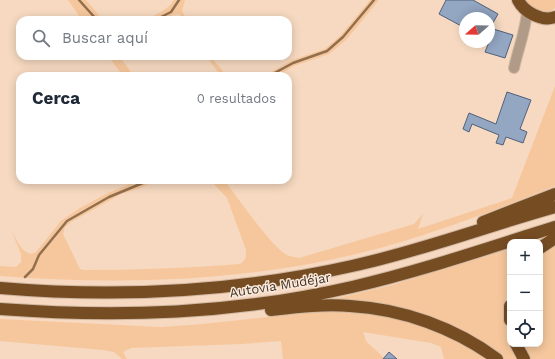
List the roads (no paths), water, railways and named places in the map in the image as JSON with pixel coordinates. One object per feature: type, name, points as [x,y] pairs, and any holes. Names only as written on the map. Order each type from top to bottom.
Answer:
[{"type":"highway","points":[[518,0],[527,11],[547,19],[555,17]]},
{"type":"highway","points":[[449,240],[455,232],[555,194]]},
{"type":"highway","name":"Autovía Mudéjar","points":[[0,288],[72,292],[134,293],[203,289],[278,280],[351,266],[449,240],[555,207]]},
{"type":"highway","name":"Autovía Mudéjar","points":[[0,309],[84,314],[189,312],[298,298],[384,279],[555,227]]},
{"type":"highway","points":[[543,246],[555,238]]},
{"type":"highway","points":[[240,306],[249,312],[323,305],[351,306],[391,312],[425,321],[456,334],[497,359]]},
{"type":"highway","points":[[518,347],[524,359]]},
{"type":"lane","points":[[527,11],[526,23],[514,68],[532,27],[541,17]]},
{"type":"waterway","points":[[79,0],[93,16]]},
{"type":"waterway","points":[[163,16],[171,12],[179,0]]},
{"type":"waterway","points":[[276,72],[293,63],[327,51],[343,37],[374,0]]},
{"type":"waterway","points":[[25,277],[33,269],[39,255],[67,221],[109,197],[140,184]]}]
